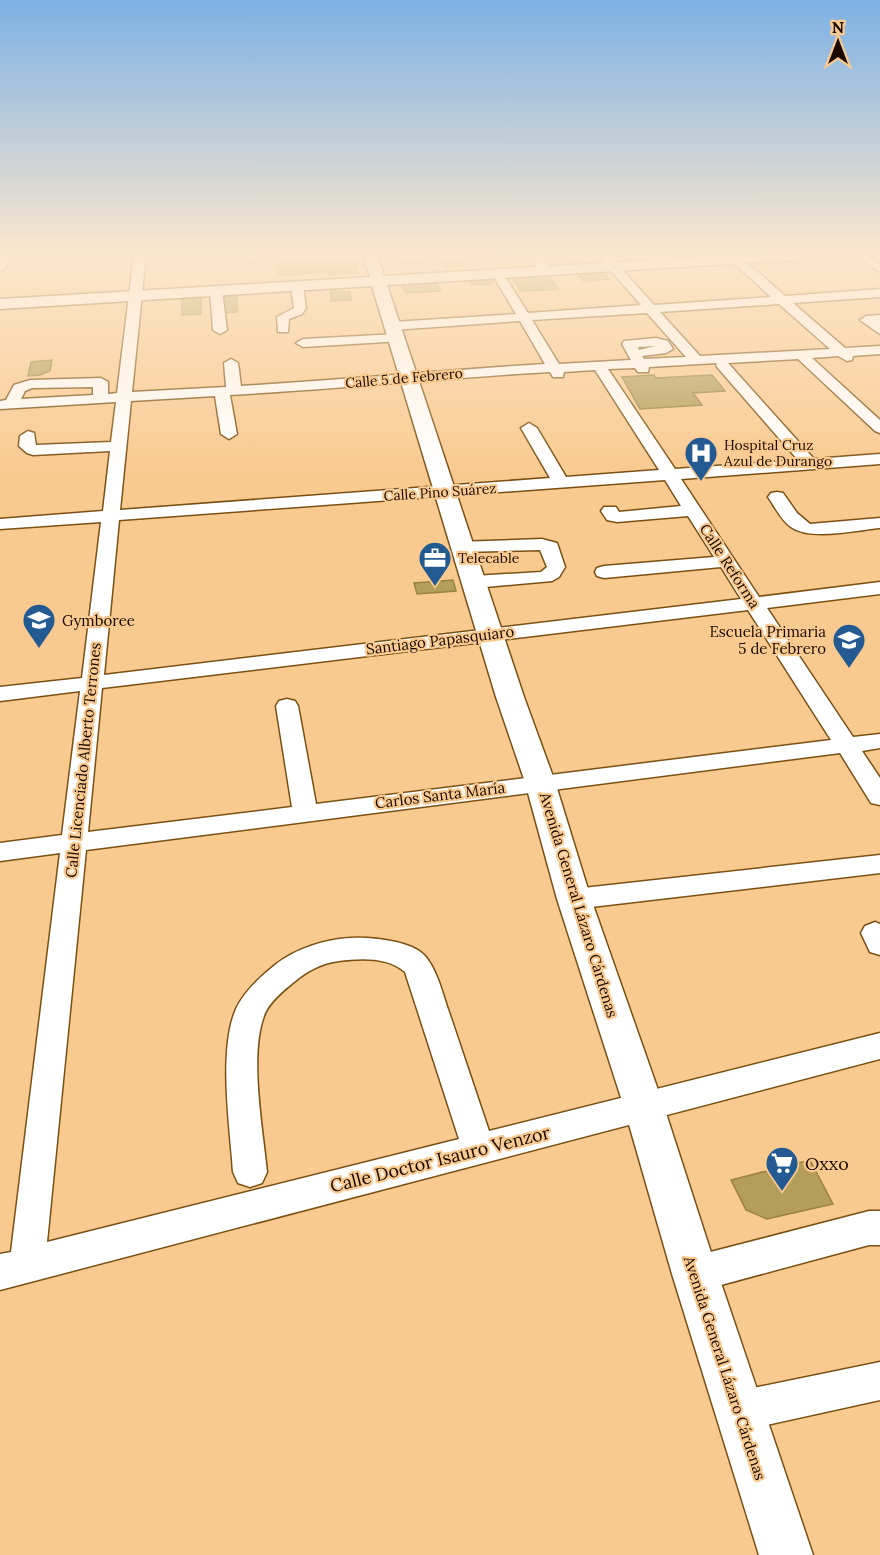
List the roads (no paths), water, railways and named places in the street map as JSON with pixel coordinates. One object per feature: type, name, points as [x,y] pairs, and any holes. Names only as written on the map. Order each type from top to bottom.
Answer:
[{"type":"main road","name":"Avenida General Lázaro Cárdenas","points":[[394,328],[490,634],[540,782],[574,899],[644,1107],[694,1275],[786,1555]]},
{"type":"street","name":"Calle Licenciado Alberto Terrones","points":[[14,1269],[74,842],[131,328]]},
{"type":"street","points":[[303,343],[436,328]]},
{"type":"street","points":[[530,328],[556,371]]},
{"type":"street","points":[[669,328],[697,361]]},
{"type":"street","points":[[813,328],[844,355]]},
{"type":"street","name":"Calle 5 de Febrero","points":[[638,362],[722,364],[805,359],[880,350]]},
{"type":"street","name":"Calle 5 de Febrero","points":[[6,404],[600,369],[638,362],[880,355]]},
{"type":"street","points":[[805,359],[880,428]]},
{"type":"street","points":[[229,434],[228,390],[231,363]]},
{"type":"street","points":[[722,364],[810,464]]},
{"type":"street","name":"Calle Reforma","points":[[600,369],[880,797]]},
{"type":"street","points":[[6,404],[23,386],[59,383],[101,382],[100,398]]},
{"type":"street","points":[[59,383],[59,401]]},
{"type":"street","points":[[530,428],[561,483]]},
{"type":"street","points":[[28,436],[27,446],[33,450],[118,446]]},
{"type":"street","name":"Calle Pino Suárez","points":[[0,524],[880,459]]},
{"type":"street","points":[[777,497],[796,524],[801,527],[810,529],[880,523]]},
{"type":"street","points":[[610,511],[613,516],[617,517],[694,510]]},
{"type":"street","points":[[463,546],[530,542],[542,544],[550,548],[556,567],[545,577],[474,582]]},
{"type":"street","points":[[604,572],[727,561]]},
{"type":"street","name":"Santiago Papasquiaro","points":[[0,694],[880,588]]},
{"type":"street","points":[[287,706],[305,812]]},
{"type":"street","name":"Carlos Santa María","points":[[0,852],[540,782],[880,741]]},
{"type":"street","points":[[574,899],[880,864]]},
{"type":"street","points":[[250,1172],[243,1049],[250,1010],[291,966],[313,955],[337,950],[369,948],[398,954],[416,964],[479,1149]]},
{"type":"street","name":"Calle Doctor Isauro Venzor","points":[[14,1269],[880,1046]]},
{"type":"street","points":[[694,1275],[869,1228],[880,1228]]},
{"type":"street","points":[[739,1411],[880,1381]]},
{"type":"place","name":"Hospital Cruz Azul de Durango","points":[[701,482]]},
{"type":"place","name":"Telecable","points":[[435,587]]},
{"type":"place","name":"Gymboree","points":[[39,649]]},
{"type":"place","name":"Escuela Primaria 5 de Febrero","points":[[849,669]]},
{"type":"place","name":"Oxxo","points":[[782,1192]]}]
